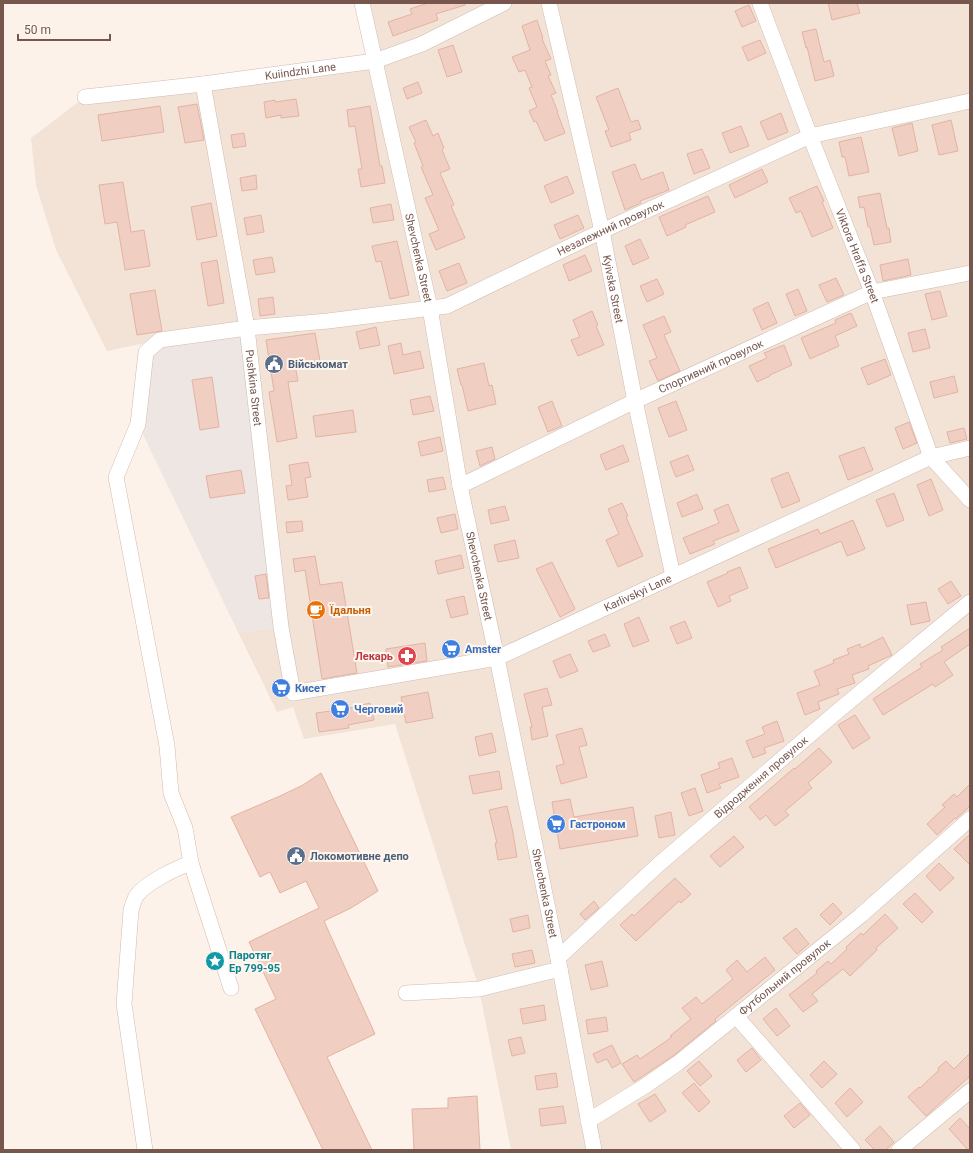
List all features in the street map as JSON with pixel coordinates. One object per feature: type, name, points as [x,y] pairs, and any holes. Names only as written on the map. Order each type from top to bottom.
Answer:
[{"type":"street","name":"Shevchenka Street","points":[[362,3],[430,308],[460,486],[497,658],[559,963],[594,1150]]},
{"type":"street","name":"Kuiindzhi Lane","points":[[85,97],[203,84],[375,61],[422,44],[504,3]]},
{"type":"street","name":"Kyivska Street","points":[[549,3],[602,230],[635,401],[673,576]]},
{"type":"street","name":"Viktora Hraffa Street","points":[[760,3],[810,136],[872,292],[931,458],[970,500]]},
{"type":"street","name":"Pushkina Street","points":[[203,84],[247,328],[281,626],[293,693]]},
{"type":"street","name":"Незалежний провулок","points":[[231,988],[191,863],[185,828],[172,793],[167,746],[116,477],[138,424],[146,352],[160,340],[247,328],[328,321],[447,306],[602,230],[810,136],[970,101]]},
{"type":"street","name":"Спортивний провулок","points":[[460,486],[635,401],[872,292],[970,273]]},
{"type":"street","name":"Karlіvskyi Lane","points":[[293,693],[497,658],[931,458],[970,448]]},
{"type":"street","name":"Відродження провулок","points":[[559,963],[664,860],[839,710],[970,602]]},
{"type":"street","name":"Футбольний провулок","points":[[588,1121],[645,1086],[678,1063],[860,916],[970,819]]},
{"type":"street","points":[[145,1150],[124,1004],[131,910],[136,896],[145,886],[182,866],[191,863]]},
{"type":"street","points":[[406,993],[480,989],[559,963]]},
{"type":"street","points":[[736,1016],[854,1150]]},
{"type":"street","points":[[899,1150],[970,1091]]},
{"type":"shaded area","points":[[361,3],[970,3],[970,1150],[511,1150],[479,989],[395,724],[304,739],[293,707],[277,712],[238,632],[281,627],[160,340],[107,351],[56,250],[36,185],[31,138],[85,97],[374,61]]},
{"type":"shaded area","points":[[247,328],[281,627],[238,632],[138,424],[146,352],[160,340]]},
{"type":"building","points":[[428,3],[465,3],[465,5],[436,14],[438,20],[393,36],[388,22],[412,14],[410,9]]},
{"type":"building","points":[[828,3],[857,3],[860,13],[832,20]]},
{"type":"building","points":[[749,5],[756,21],[742,27],[735,11]]},
{"type":"building","points":[[537,20],[543,38],[542,39],[551,59],[545,61],[551,75],[548,76],[556,93],[551,95],[565,133],[545,141],[536,121],[534,122],[529,111],[537,107],[529,88],[532,87],[525,70],[519,72],[512,57],[530,50],[522,26]]},
{"type":"building","points":[[816,29],[824,62],[830,60],[834,76],[815,81],[802,32]]},
{"type":"building","points":[[760,40],[766,53],[748,61],[742,47]]},
{"type":"building","points":[[453,45],[462,72],[447,77],[438,50]]},
{"type":"building","points":[[418,82],[422,93],[407,99],[403,88]]},
{"type":"building","points":[[618,88],[631,122],[638,120],[641,129],[629,133],[631,140],[611,147],[605,131],[609,130],[596,97]]},
{"type":"building","points":[[296,99],[299,116],[281,118],[281,115],[266,118],[264,102]]},
{"type":"building","points":[[197,104],[204,140],[185,143],[178,107]]},
{"type":"building","points":[[160,106],[164,132],[102,141],[98,115]]},
{"type":"building","points":[[370,106],[380,166],[382,166],[385,183],[361,187],[358,169],[362,169],[355,126],[349,127],[347,110]]},
{"type":"building","points":[[781,113],[788,132],[768,140],[760,122]]},
{"type":"building","points":[[426,120],[433,136],[438,133],[444,148],[442,150],[450,169],[440,173],[454,205],[451,206],[465,238],[436,250],[429,234],[439,230],[425,198],[433,195],[421,167],[423,166],[414,143],[416,142],[409,127]]},
{"type":"building","points":[[951,120],[958,151],[939,155],[932,125]]},
{"type":"building","points":[[912,123],[918,151],[899,156],[892,128]]},
{"type":"building","points":[[741,126],[749,146],[730,153],[722,133]]},
{"type":"building","points":[[244,133],[246,146],[233,148],[231,135]]},
{"type":"building","points":[[861,137],[869,172],[849,176],[845,157],[842,157],[839,142]]},
{"type":"building","points":[[702,149],[710,168],[694,174],[687,154]]},
{"type":"building","points":[[635,164],[641,180],[663,172],[669,190],[640,201],[641,203],[625,210],[612,172]]},
{"type":"building","points":[[762,169],[768,182],[735,198],[729,185]]},
{"type":"building","points":[[256,175],[257,189],[242,191],[240,178]]},
{"type":"building","points":[[567,176],[574,193],[551,203],[544,186]]},
{"type":"building","points":[[123,182],[131,232],[144,230],[150,266],[125,270],[117,222],[105,224],[99,185]]},
{"type":"building","points":[[817,186],[824,201],[822,202],[833,228],[812,237],[801,211],[796,213],[789,198]]},
{"type":"building","points":[[880,193],[891,242],[874,245],[870,227],[868,227],[864,207],[860,208],[858,197]]},
{"type":"building","points":[[708,196],[715,212],[685,225],[686,227],[667,236],[659,217]]},
{"type":"building","points":[[211,203],[217,236],[197,240],[191,207]]},
{"type":"building","points":[[391,204],[394,220],[373,223],[370,208]]},
{"type":"building","points":[[261,215],[264,232],[247,235],[244,218]]},
{"type":"building","points":[[578,215],[584,228],[560,239],[554,225]]},
{"type":"building","points":[[640,239],[649,258],[633,265],[625,246]]},
{"type":"building","points":[[397,241],[409,295],[390,299],[381,261],[376,262],[372,246]]},
{"type":"building","points":[[585,255],[592,271],[569,281],[563,265]]},
{"type":"building","points":[[272,257],[275,272],[256,275],[253,260]]},
{"type":"building","points":[[908,259],[911,275],[883,281],[880,265]]},
{"type":"building","points":[[217,260],[224,303],[208,306],[201,263]]},
{"type":"building","points":[[459,263],[467,283],[447,291],[439,271]]},
{"type":"building","points":[[836,278],[844,295],[827,302],[819,285]]},
{"type":"building","points":[[657,279],[664,294],[647,302],[640,286]]},
{"type":"building","points":[[798,289],[807,311],[795,316],[786,294]]},
{"type":"building","points":[[155,290],[162,331],[137,335],[130,294]]},
{"type":"building","points":[[940,291],[947,316],[932,320],[925,294]]},
{"type":"building","points":[[273,297],[275,314],[260,316],[258,299]]},
{"type":"building","points":[[768,302],[777,323],[762,330],[753,309]]},
{"type":"building","points":[[592,311],[598,325],[596,326],[604,345],[578,356],[571,340],[580,337],[573,320]]},
{"type":"building","points":[[851,313],[857,326],[835,336],[839,346],[810,359],[801,338],[836,323],[835,320]]},
{"type":"building","points":[[664,316],[671,332],[664,335],[680,371],[658,381],[649,361],[657,358],[643,325]]},
{"type":"building","points":[[376,327],[380,345],[360,349],[356,332]]},
{"type":"building","points":[[925,329],[930,348],[913,352],[908,333]]},
{"type":"building","points":[[315,333],[320,361],[295,365],[298,381],[288,382],[297,438],[277,442],[269,392],[274,391],[266,340]]},
{"type":"building","points":[[401,343],[403,355],[420,351],[424,368],[394,374],[388,346]]},
{"type":"building","points":[[784,345],[792,365],[757,382],[749,366],[767,358],[764,353]]},
{"type":"building","points":[[885,359],[891,375],[868,385],[861,368]]},
{"type":"building","points":[[484,363],[489,386],[492,385],[496,404],[468,411],[457,369]]},
{"type":"building","points":[[954,376],[958,392],[934,398],[930,382]]},
{"type":"building","points":[[212,377],[219,427],[200,430],[192,380]]},
{"type":"building","points":[[430,396],[434,411],[413,415],[410,400]]},
{"type":"building","points":[[552,401],[562,426],[548,432],[538,407]]},
{"type":"building","points":[[676,401],[687,430],[669,437],[658,408]]},
{"type":"building","points":[[353,410],[356,432],[316,437],[313,416]]},
{"type":"building","points":[[909,422],[917,443],[903,449],[895,428]]},
{"type":"building","points":[[964,428],[967,439],[950,443],[947,432]]},
{"type":"building","points":[[440,437],[443,451],[421,456],[418,442]]},
{"type":"building","points":[[623,445],[629,461],[606,470],[600,455]]},
{"type":"building","points":[[492,447],[495,459],[480,466],[476,451]]},
{"type":"building","points":[[864,447],[873,470],[848,480],[839,456]]},
{"type":"building","points":[[688,455],[694,470],[676,477],[670,462]]},
{"type":"building","points":[[308,462],[311,477],[305,478],[308,497],[288,500],[286,486],[292,485],[289,465]]},
{"type":"building","points":[[241,470],[245,493],[210,498],[206,476]]},
{"type":"building","points":[[788,472],[800,501],[782,508],[771,479]]},
{"type":"building","points":[[443,477],[446,489],[429,492],[427,480]]},
{"type":"building","points":[[931,479],[943,510],[929,516],[917,485]]},
{"type":"building","points":[[894,493],[904,520],[887,527],[876,500]]},
{"type":"building","points":[[697,494],[703,509],[682,517],[677,503]]},
{"type":"building","points":[[622,503],[628,516],[626,517],[643,556],[618,567],[606,540],[619,534],[608,509]]},
{"type":"building","points":[[728,504],[739,531],[713,541],[715,544],[690,554],[683,538],[719,523],[714,510]]},
{"type":"building","points":[[505,506],[509,520],[491,524],[488,510]]},
{"type":"building","points":[[455,514],[458,529],[441,533],[437,518]]},
{"type":"building","points":[[853,520],[865,549],[847,556],[841,541],[776,568],[768,549],[818,529],[820,534]]},
{"type":"building","points":[[302,521],[303,531],[287,533],[286,522]]},
{"type":"building","points":[[515,540],[519,558],[498,562],[494,545]]},
{"type":"building","points":[[461,555],[464,568],[438,574],[435,561]]},
{"type":"building","points":[[315,556],[320,585],[342,582],[357,673],[322,679],[305,570],[295,572],[293,559]]},
{"type":"building","points":[[552,562],[575,609],[560,617],[536,569]]},
{"type":"building","points":[[740,567],[748,588],[729,596],[731,601],[718,607],[707,582]]},
{"type":"building","points":[[266,574],[269,598],[259,599],[255,576]]},
{"type":"building","points":[[951,581],[961,596],[948,604],[938,589]]},
{"type":"building","points":[[464,596],[468,614],[451,618],[446,600]]},
{"type":"building","points":[[926,602],[930,621],[911,625],[907,605]]},
{"type":"building","points":[[639,617],[649,641],[633,647],[624,624]]},
{"type":"building","points":[[685,621],[692,638],[677,644],[670,627]]},
{"type":"building","points":[[970,628],[970,644],[944,662],[953,675],[935,687],[933,684],[883,715],[873,699],[922,667],[920,664],[943,650],[941,647]]},
{"type":"building","points":[[605,634],[610,646],[593,652],[588,641]]},
{"type":"building","points":[[883,637],[892,655],[868,666],[869,669],[852,675],[855,683],[837,689],[839,694],[818,702],[820,709],[805,715],[797,693],[820,685],[814,671],[834,663],[833,660],[849,654],[847,649],[860,644],[861,648]]},
{"type":"building","name":"Лекарь","points":[[425,643],[427,661],[388,667],[386,649]]},
{"type":"building","points":[[570,654],[578,671],[560,678],[553,661]]},
{"type":"building","name":"Кисет","points":[[282,683],[284,692],[277,693],[275,684]]},
{"type":"building","points":[[547,688],[552,705],[542,707],[548,736],[532,740],[530,727],[532,727],[524,694]]},
{"type":"building","points":[[428,692],[433,718],[406,723],[401,697]]},
{"type":"building","points":[[370,703],[374,720],[348,725],[349,728],[319,732],[316,713],[346,709]]},
{"type":"building","points":[[855,715],[870,738],[853,749],[838,725]]},
{"type":"building","points":[[777,721],[784,741],[764,748],[766,753],[753,758],[746,741],[765,734],[762,727]]},
{"type":"building","points":[[582,728],[587,745],[579,747],[587,777],[561,784],[556,766],[564,764],[556,735]]},
{"type":"building","points":[[492,733],[496,752],[479,756],[475,737]]},
{"type":"building","points":[[819,748],[832,762],[808,783],[812,788],[785,811],[789,815],[775,826],[766,815],[760,820],[749,807]]},
{"type":"building","points":[[732,758],[739,777],[719,784],[721,788],[707,793],[701,775],[720,768],[718,763]]},
{"type":"building","points":[[499,771],[502,789],[473,794],[469,776]]},
{"type":"building","points":[[321,773],[378,891],[351,908],[324,921],[375,1034],[327,1057],[372,1150],[323,1150],[255,1009],[276,999],[249,942],[319,908],[306,881],[280,893],[270,872],[260,877],[231,817],[303,785]]},
{"type":"building","points":[[970,784],[970,806],[937,835],[927,824],[945,807],[942,805],[954,794],[957,797]]},
{"type":"building","points":[[695,788],[703,811],[689,816],[681,793]]},
{"type":"building","points":[[570,799],[574,817],[633,807],[638,836],[560,849],[552,802]]},
{"type":"building","points":[[507,806],[517,857],[498,860],[495,843],[497,843],[489,810]]},
{"type":"building","points":[[671,812],[675,835],[659,838],[655,816]]},
{"type":"building","points":[[970,834],[970,865],[954,849]]},
{"type":"building","points":[[734,836],[744,847],[720,867],[710,856]]},
{"type":"building","points":[[939,863],[954,878],[940,891],[926,876]]},
{"type":"building","points":[[675,878],[691,894],[681,903],[679,901],[636,941],[620,925],[632,914],[634,916]]},
{"type":"building","points":[[915,893],[933,912],[922,923],[903,904]]},
{"type":"building","points":[[594,901],[599,908],[585,920],[580,914]]},
{"type":"building","points":[[833,903],[842,913],[830,925],[820,915]]},
{"type":"building","points":[[885,914],[898,928],[876,948],[877,950],[850,976],[843,969],[812,994],[818,1001],[803,1012],[789,995],[817,973],[816,971],[828,961],[831,964],[861,933],[863,935]]},
{"type":"building","points":[[528,915],[530,928],[513,932],[510,919]]},
{"type":"building","points":[[796,928],[809,944],[797,954],[783,938]]},
{"type":"building","points":[[532,950],[535,963],[515,967],[512,954]]},
{"type":"building","points":[[765,957],[775,970],[715,1019],[716,1021],[673,1056],[634,1082],[622,1064],[637,1055],[640,1059],[672,1037],[670,1036],[691,1019],[682,1008],[696,997],[702,1004],[733,979],[726,970],[737,960],[747,972]]},
{"type":"building","points":[[602,961],[608,986],[591,990],[585,965]]},
{"type":"building","points":[[544,1005],[546,1020],[523,1024],[520,1009]]},
{"type":"building","points":[[776,1008],[790,1026],[777,1036],[763,1019]]},
{"type":"building","points":[[606,1017],[608,1031],[588,1034],[586,1020]]},
{"type":"building","points":[[521,1037],[525,1053],[512,1056],[508,1040]]},
{"type":"building","points":[[612,1045],[621,1063],[612,1068],[607,1059],[597,1063],[593,1054]]},
{"type":"building","points":[[752,1048],[761,1060],[746,1072],[737,1060]]},
{"type":"building","points":[[970,1053],[970,1076],[926,1116],[908,1097],[939,1070],[938,1068],[946,1061],[954,1069]]},
{"type":"building","points":[[699,1061],[712,1076],[700,1086],[687,1071]]},
{"type":"building","points":[[824,1061],[837,1074],[822,1088],[810,1075]]},
{"type":"building","points":[[556,1073],[558,1087],[537,1090],[535,1076]]},
{"type":"building","points":[[694,1083],[710,1102],[699,1112],[682,1093]]},
{"type":"building","points":[[850,1088],[863,1102],[847,1117],[835,1103]]},
{"type":"building","points":[[655,1094],[666,1111],[650,1122],[638,1104]]},
{"type":"building","points":[[477,1096],[480,1150],[414,1150],[412,1109],[448,1108],[448,1098]]},
{"type":"building","points":[[800,1103],[810,1115],[794,1128],[784,1116]]},
{"type":"building","points":[[563,1106],[566,1123],[541,1126],[539,1109]]},
{"type":"building","points":[[960,1118],[970,1129],[970,1150],[968,1150],[949,1129]]},
{"type":"building","points":[[880,1126],[894,1142],[886,1150],[875,1150],[865,1140]]},
{"type":"place","name":"Військомат","points":[[274,364]]},
{"type":"place","name":"Їдальня","points":[[316,610]]},
{"type":"place","name":"Amster","points":[[451,649]]},
{"type":"place","name":"Лекарь","points":[[407,656]]},
{"type":"place","name":"Кисет","points":[[281,688]]},
{"type":"place","name":"Черговий","points":[[340,709]]},
{"type":"place","name":"Гастроном","points":[[556,824]]},
{"type":"place","name":"Локомотивне депо","points":[[296,856]]},
{"type":"place","name":"Паротяг Ер 799-95","points":[[215,961]]}]
